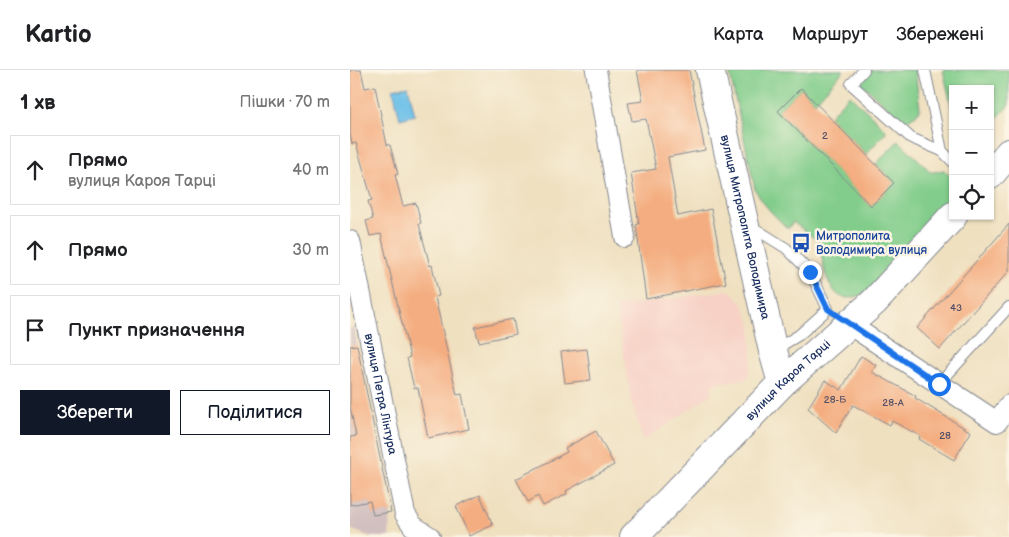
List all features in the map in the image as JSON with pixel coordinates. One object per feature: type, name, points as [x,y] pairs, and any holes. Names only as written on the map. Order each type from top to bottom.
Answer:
[{"type":"street","points":[[596,70],[626,237]]},
{"type":"street","name":"вулиця Митрополита Володимира","points":[[710,70],[773,351],[782,383]]},
{"type":"street","points":[[994,170],[1009,153]]},
{"type":"street","name":"вулиця Кароя Тарці","points":[[634,537],[782,383],[839,317],[874,302],[949,220]]},
{"type":"street","name":"вулиця Петра Лінтура","points":[[350,241],[405,514],[414,526],[430,537]]},
{"type":"street","points":[[839,317],[997,422],[1009,405]]},
{"type":"lane","points":[[864,70],[851,84],[911,138],[942,151],[949,158]]},
{"type":"lane","points":[[925,70],[942,151]]},
{"type":"lane","points":[[745,226],[754,228],[786,248],[810,272],[839,317],[799,335],[773,351]]},
{"type":"lane","points":[[939,384],[1009,307]]},
{"type":"shaded area","points":[[728,290],[743,304],[751,325],[752,358],[747,379],[712,384],[712,391],[709,396],[643,441],[632,405],[616,307]]},
{"type":"shaded area","points":[[353,327],[391,512],[389,537],[372,537],[350,529],[350,328]]},
{"type":"green space","points":[[729,70],[844,70],[815,102],[801,88],[778,111],[871,206],[894,183],[876,164],[897,142],[900,142],[931,172],[944,170],[949,175],[949,203],[868,291],[854,297],[844,297],[836,293],[830,285],[818,241],[793,222],[788,229],[761,200],[755,189]]},
{"type":"green space","points":[[869,70],[915,70],[920,109],[916,115],[906,121],[901,119],[862,84],[862,78]]},
{"type":"green space","points":[[943,70],[1009,70],[1009,105],[994,122],[994,85],[949,85],[949,96]]},
{"type":"green space","points":[[848,96],[851,96],[886,132],[866,154],[829,117]]},
{"type":"water","points":[[408,86],[415,115],[400,119],[393,89]]},
{"type":"building","points":[[350,70],[361,70],[365,88],[375,86],[387,145],[390,145],[398,174],[395,175],[403,206],[416,203],[421,223],[419,224],[430,266],[432,265],[439,296],[435,297],[457,395],[462,394],[469,429],[428,438],[418,388],[414,388],[407,358],[410,357],[381,234],[370,236],[366,221],[373,219],[368,201],[372,200],[356,143],[352,144],[350,134]]},
{"type":"building","points":[[637,70],[689,70],[705,150],[668,157],[678,216],[711,209],[726,283],[646,299],[636,225],[639,224],[631,173],[656,169],[646,119],[632,121],[628,103],[643,101]]},
{"type":"building","points":[[801,88],[894,183],[871,206],[778,111]]},
{"type":"building","points":[[1009,224],[1009,271],[940,349],[917,328]]},
{"type":"building","points":[[513,319],[516,334],[479,342],[475,327]]},
{"type":"building","points":[[357,345],[391,512],[373,515],[370,501],[350,505],[350,437],[356,436],[350,406],[350,346]]},
{"type":"building","points":[[587,349],[591,380],[565,383],[561,352]]},
{"type":"building","points":[[861,356],[876,365],[872,372],[916,396],[915,398],[971,432],[954,460],[919,439],[920,436],[892,421],[890,425],[853,405],[836,433],[808,408],[825,380],[841,390]]},
{"type":"building","points":[[596,431],[614,465],[566,491],[567,494],[543,506],[538,496],[528,502],[516,479],[567,452],[565,448]]},
{"type":"building","points":[[480,495],[493,525],[469,536],[456,506]]},
{"type":"place","name":"Митрополита Володимира вулиця","points":[[801,243]]},
{"type":"route","points":[[810,272],[828,309],[939,384]]}]
